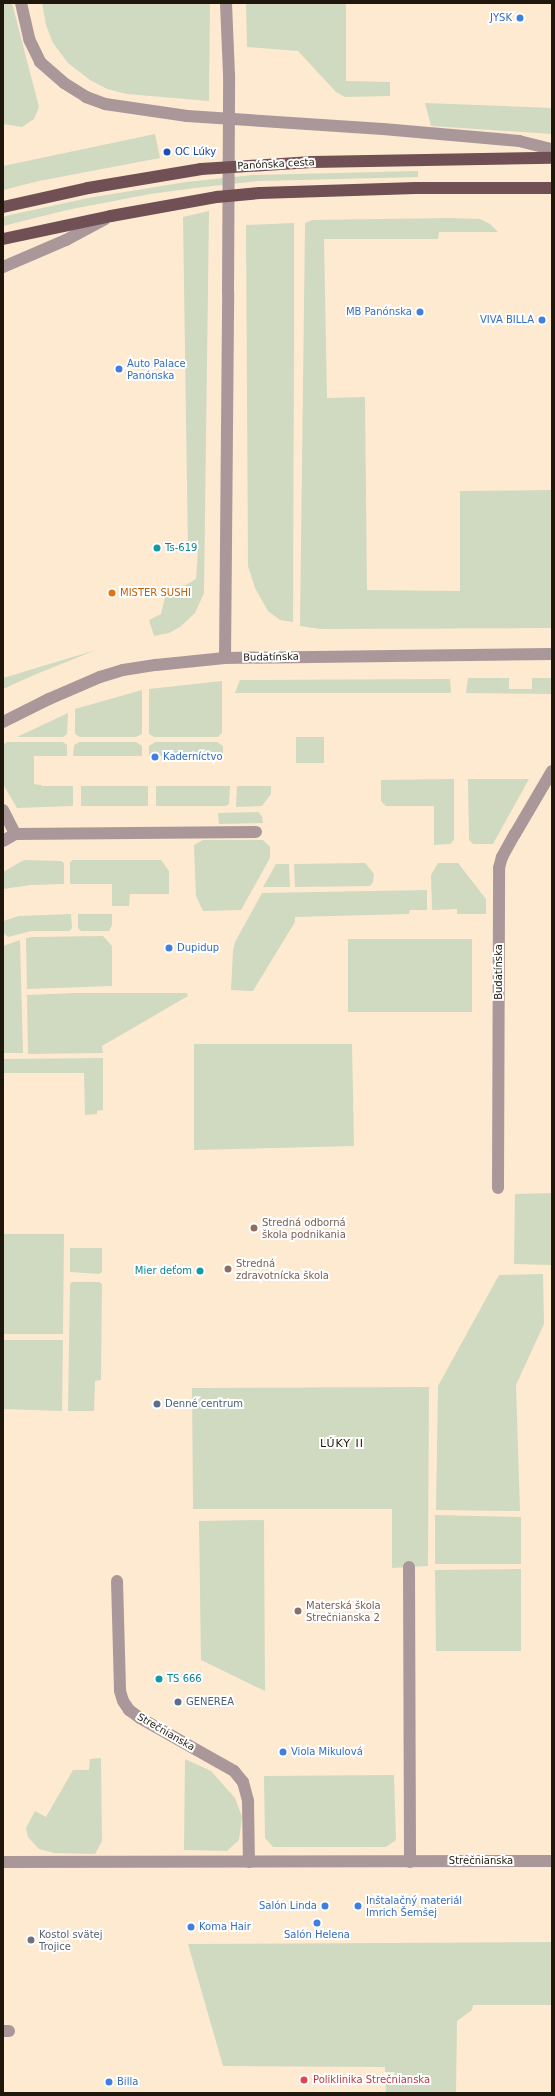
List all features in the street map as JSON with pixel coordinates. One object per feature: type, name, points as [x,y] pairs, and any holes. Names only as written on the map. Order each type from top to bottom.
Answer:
[{"type":"main road","name":"Panónska cesta","points":[[3,207],[88,188],[208,169],[312,162],[552,158]]},
{"type":"main road","points":[[3,239],[111,216],[217,197],[416,188],[552,188]]},
{"type":"street","points":[[21,3],[29,39],[40,62],[64,83],[86,97],[105,104],[122,108],[187,116],[382,128],[519,141],[552,149]]},
{"type":"street","points":[[225,658],[229,75],[226,3]]},
{"type":"street","points":[[3,267],[66,240],[111,216]]},
{"type":"street","name":"Budatínska","points":[[3,722],[70,690],[112,673],[156,665],[225,658],[552,654]]},
{"type":"street","name":"Budatínska","points":[[498,1188],[499,868],[502,857],[552,771]]},
{"type":"street","points":[[3,810],[15,834]]},
{"type":"street","points":[[3,841],[15,834],[256,832]]},
{"type":"street","points":[[409,1567],[410,1862]]},
{"type":"street","name":"Strečnianska","points":[[117,1581],[120,1691],[123,1701],[129,1710],[140,1718],[234,1771],[244,1782],[248,1801],[249,1862]]},
{"type":"street","name":"Strečnianska","points":[[3,1862],[552,1861]]},
{"type":"green space","points":[[3,3],[12,3],[39,107],[34,119],[22,127],[3,124]]},
{"type":"green space","points":[[42,3],[210,3],[209,101],[127,94],[107,89],[90,80],[68,63],[53,43],[46,25]]},
{"type":"green space","points":[[246,3],[346,3],[346,81],[390,82],[390,96],[345,97],[336,92],[298,51],[247,47]]},
{"type":"green space","points":[[425,103],[552,108],[552,134],[431,126]]},
{"type":"green space","points":[[155,134],[160,158],[39,181],[3,190],[3,166]]},
{"type":"green space","points":[[418,171],[418,177],[259,181],[195,188],[150,194],[67,210],[3,226],[3,217],[10,215],[88,198],[186,182],[252,175]]},
{"type":"green space","points":[[209,211],[204,593],[195,613],[180,627],[169,633],[154,636],[149,620],[161,614],[167,589],[186,585],[196,579],[198,551],[188,552],[183,217]]},
{"type":"green space","points":[[480,219],[490,224],[498,232],[439,232],[438,239],[324,239],[327,398],[365,397],[367,590],[460,591],[460,491],[552,490],[552,628],[320,629],[300,626],[305,223],[312,220]]},
{"type":"green space","points":[[294,223],[293,622],[280,620],[268,611],[255,588],[248,566],[246,225]]},
{"type":"green space","points":[[96,650],[34,675],[3,689],[3,678]]},
{"type":"green space","points":[[468,678],[509,678],[509,689],[532,689],[532,678],[552,678],[552,694],[466,693]]},
{"type":"green space","points":[[450,679],[451,693],[235,693],[240,680]]},
{"type":"green space","points":[[222,681],[222,733],[218,737],[154,737],[149,734],[149,689]]},
{"type":"green space","points":[[142,690],[142,734],[136,737],[80,737],[75,734],[75,709]]},
{"type":"green space","points":[[68,713],[67,734],[63,737],[17,737]]},
{"type":"green space","points":[[296,737],[324,737],[324,763],[296,763]]},
{"type":"green space","points":[[7,742],[63,742],[67,745],[67,756],[34,756],[34,784],[42,786],[73,786],[73,806],[17,808],[3,784],[3,745]]},
{"type":"green space","points":[[80,742],[136,742],[142,746],[142,756],[73,756],[74,745]]},
{"type":"green space","points":[[155,742],[217,742],[223,746],[223,756],[149,756],[149,746]]},
{"type":"green space","points":[[454,779],[454,840],[450,844],[434,845],[434,806],[386,806],[381,801],[381,780]]},
{"type":"green space","points":[[468,779],[529,779],[493,844],[473,844],[469,840]]},
{"type":"green space","points":[[81,786],[148,786],[148,806],[81,806]]},
{"type":"green space","points":[[156,786],[230,786],[229,804],[226,806],[156,806]]},
{"type":"green space","points":[[237,786],[271,786],[271,794],[262,806],[236,807]]},
{"type":"green space","points":[[258,812],[262,816],[263,823],[219,824],[218,813]]},
{"type":"green space","points":[[203,840],[263,840],[270,847],[270,858],[241,910],[203,911],[196,896],[194,845]]},
{"type":"green space","points":[[24,860],[61,861],[64,863],[64,884],[31,885],[3,889],[3,872]]},
{"type":"green space","points":[[73,860],[161,860],[169,871],[169,894],[130,894],[129,906],[112,906],[112,884],[70,884],[70,862]]},
{"type":"green space","points":[[365,863],[374,874],[373,882],[370,886],[295,887],[294,864]]},
{"type":"green space","points":[[438,863],[458,863],[486,899],[486,914],[457,914],[457,909],[432,910],[431,875]]},
{"type":"green space","points":[[276,864],[289,864],[290,887],[263,887]]},
{"type":"green space","points":[[427,890],[427,910],[410,910],[409,914],[295,917],[295,922],[253,991],[231,990],[233,951],[235,942],[262,893]]},
{"type":"green space","points":[[71,914],[72,928],[69,931],[31,931],[8,937],[3,932],[3,921],[19,916]]},
{"type":"green space","points":[[78,914],[112,914],[112,925],[109,931],[81,931],[78,928]]},
{"type":"green space","points":[[103,936],[112,946],[112,986],[27,989],[26,938]]},
{"type":"green space","points":[[348,939],[472,939],[472,1012],[348,1012]]},
{"type":"green space","points":[[20,940],[23,1053],[3,1053],[3,946]]},
{"type":"green space","points":[[75,993],[187,993],[188,996],[102,1046],[103,1053],[28,1054],[27,995]]},
{"type":"green space","points":[[194,1044],[352,1044],[354,1146],[194,1150]]},
{"type":"green space","points":[[103,1058],[103,1110],[97,1111],[97,1114],[85,1115],[84,1073],[3,1073],[3,1059]]},
{"type":"green space","points":[[552,1193],[552,1265],[514,1264],[515,1194]]},
{"type":"green space","points":[[3,1234],[64,1234],[63,1334],[3,1334]]},
{"type":"green space","points":[[70,1248],[102,1248],[102,1272],[99,1274],[70,1272]]},
{"type":"green space","points":[[543,1274],[544,1324],[516,1385],[520,1511],[436,1510],[438,1386],[499,1275]]},
{"type":"green space","points":[[72,1282],[99,1282],[102,1284],[101,1380],[95,1381],[94,1411],[68,1411],[70,1284]]},
{"type":"green space","points":[[3,1340],[63,1340],[62,1411],[3,1409]]},
{"type":"green space","points":[[429,1387],[428,1566],[392,1568],[392,1509],[193,1509],[192,1388]]},
{"type":"green space","points":[[435,1515],[521,1517],[521,1564],[435,1564]]},
{"type":"green space","points":[[264,1520],[265,1691],[201,1660],[199,1521]]},
{"type":"green space","points":[[521,1569],[521,1651],[436,1651],[435,1570]]},
{"type":"green space","points":[[101,1758],[102,1841],[95,1854],[54,1853],[39,1849],[28,1837],[26,1828],[35,1811],[46,1817],[73,1770],[89,1770],[90,1759]]},
{"type":"green space","points":[[185,1759],[211,1771],[235,1798],[242,1817],[239,1840],[227,1851],[184,1850]]},
{"type":"green space","points":[[394,1775],[396,1840],[386,1847],[273,1847],[265,1838],[264,1776]]},
{"type":"green space","points":[[552,1942],[552,2005],[473,2005],[472,2010],[457,2021],[456,2093],[386,2093],[385,2067],[223,2066],[188,1944]]},
{"type":"place","name":"JYSK","points":[[520,18]]},
{"type":"place","name":"OC Lúky","points":[[167,152]]},
{"type":"place","name":"MB Panónska","points":[[420,312]]},
{"type":"place","name":"VIVA BILLA","points":[[542,320]]},
{"type":"place","name":"Auto Palace Panónska","points":[[119,369]]},
{"type":"place","name":"Ts-619","points":[[157,548]]},
{"type":"place","name":"MISTER SUSHI","points":[[112,593]]},
{"type":"place","name":"Kaderníctvo","points":[[155,757]]},
{"type":"place","name":"Dupidup","points":[[169,948]]},
{"type":"place","name":"Stredná odborná škola podnikania","points":[[254,1228]]},
{"type":"place","name":"Stredná zdravotnícka škola","points":[[228,1269]]},
{"type":"place","name":"Mier deťom","points":[[200,1271]]},
{"type":"place","name":"Denné centrum","points":[[157,1404]]},
{"type":"place","name":"Materská škola Strečnianska 2","points":[[298,1611]]},
{"type":"place","name":"TS 666","points":[[159,1679]]},
{"type":"place","name":"GENEREA","points":[[178,1702]]},
{"type":"place","name":"Viola Mikulová","points":[[283,1752]]},
{"type":"place","name":"Salón Linda","points":[[325,1906]]},
{"type":"place","name":"Inštalačný materiál Imrich Šemšej","points":[[358,1906]]},
{"type":"place","name":"Salón Helena","points":[[317,1923]]},
{"type":"place","name":"Koma Hair","points":[[191,1927]]},
{"type":"place","name":"Kostol svätej Trojice","points":[[31,1940]]},
{"type":"place","name":"Poliklinika Strečnianska","points":[[304,2080]]},
{"type":"place","name":"Billa","points":[[109,2082]]},
{"type":"district","name":"LÚKY II","points":[[342,1444]]}]
